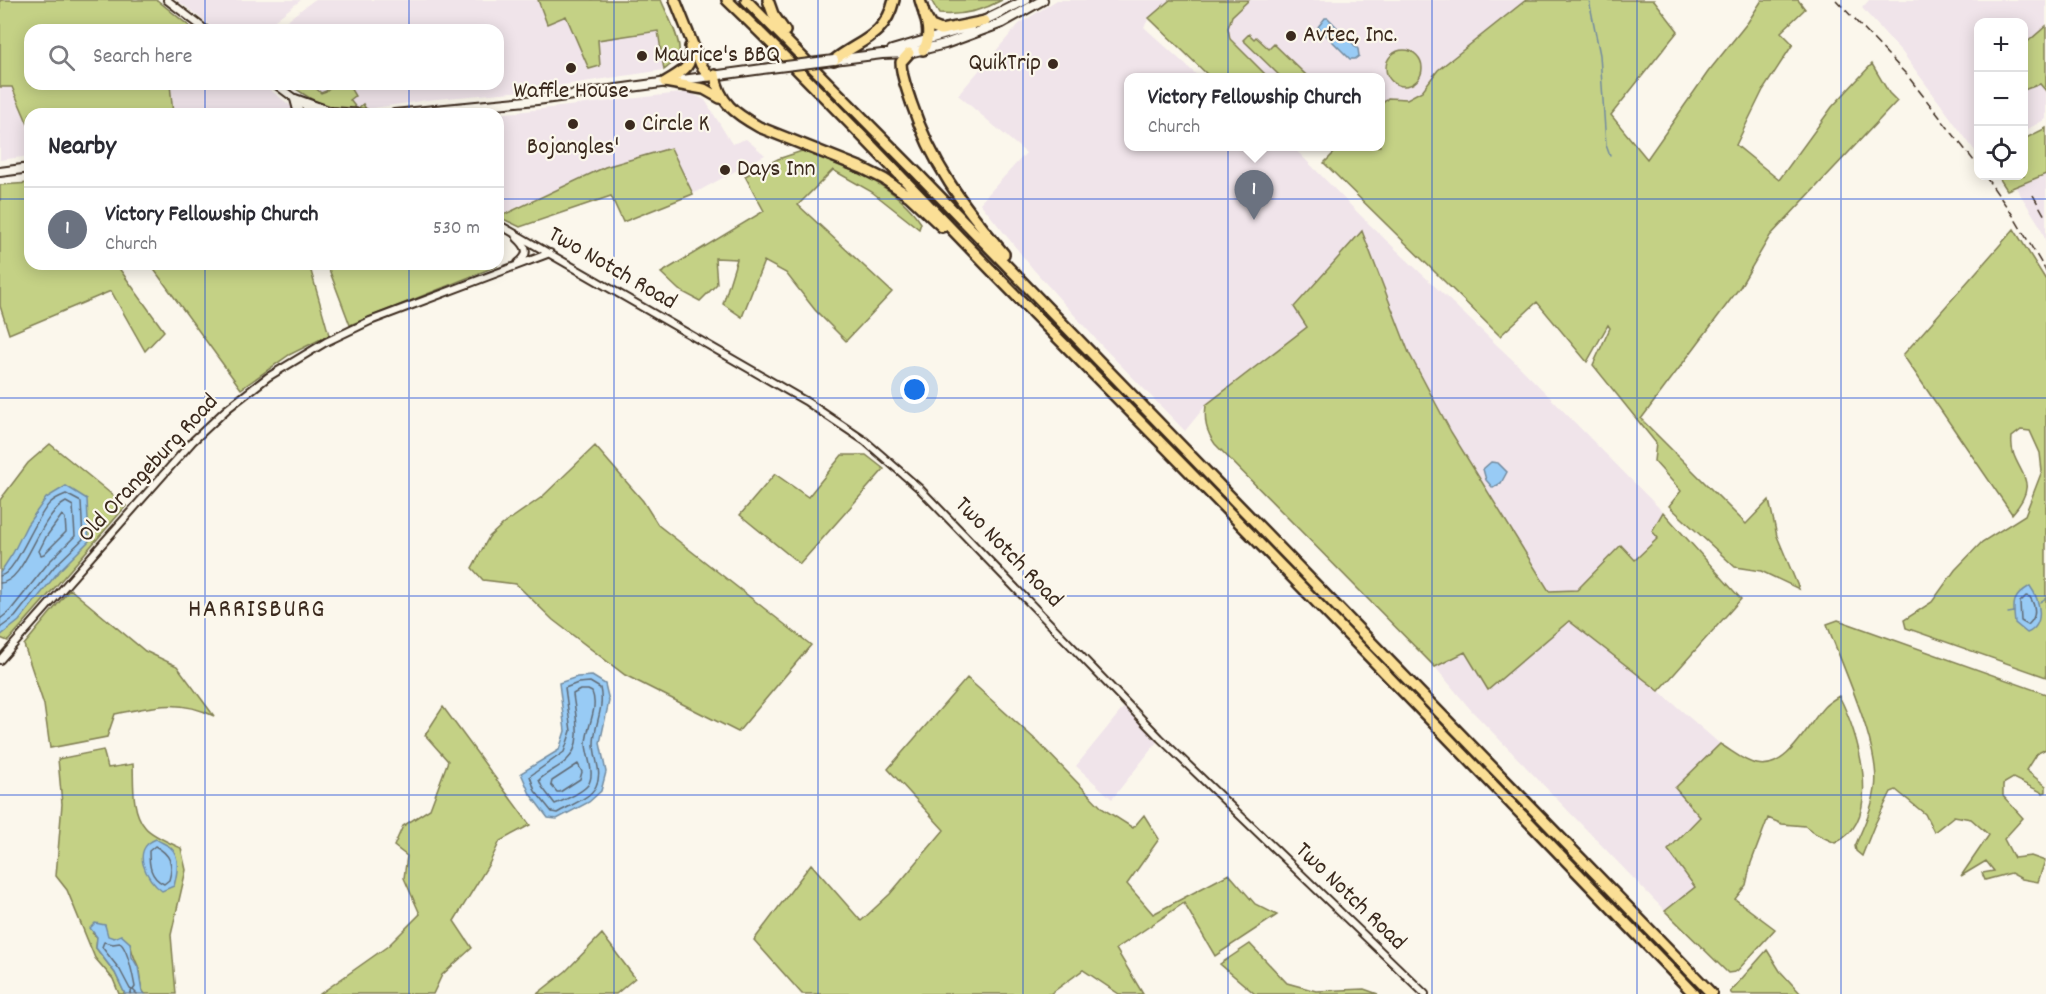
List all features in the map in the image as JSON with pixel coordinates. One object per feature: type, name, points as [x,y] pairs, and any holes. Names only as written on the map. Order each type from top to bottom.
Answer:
[{"type":"highway","points":[[675,0],[700,65],[712,76],[726,103]]},
{"type":"highway","points":[[727,0],[840,111],[1040,320]]},
{"type":"highway","points":[[746,0],[1047,307],[1712,994]]},
{"type":"highway","points":[[768,0],[779,24],[825,79]]},
{"type":"highway","points":[[834,60],[848,49],[864,43],[876,33],[886,20],[894,0]]},
{"type":"highway","points":[[920,0],[928,33],[928,41],[923,50]]},
{"type":"highway","points":[[924,14],[932,26],[941,30],[985,21]]},
{"type":"highway","points":[[665,82],[687,68],[690,63],[691,55],[686,27]]},
{"type":"highway","points":[[909,53],[901,62],[902,70],[923,136],[938,167],[967,211],[1047,307]]},
{"type":"highway","points":[[665,82],[706,89],[759,128],[862,168],[898,188],[919,205],[1083,362],[1695,994]]},
{"type":"main road","points":[[882,54],[985,21],[1026,0]]},
{"type":"main road","points":[[461,108],[882,54],[909,53],[964,38],[1002,23],[1043,0]]},
{"type":"main road","points":[[295,99],[297,108]]},
{"type":"main road","points":[[295,99],[320,108]]},
{"type":"main road","points":[[0,172],[24,169]]},
{"type":"street","points":[[167,0],[198,24]]},
{"type":"street","points":[[283,90],[307,108]]},
{"type":"street","name":"Two Notch Road","points":[[504,227],[807,402],[833,418],[889,460],[934,502],[1160,738],[1425,994]]},
{"type":"street","points":[[511,231],[525,245],[527,252],[525,257],[512,267]]},
{"type":"street","name":"Old Orangeburg Road","points":[[0,660],[193,441],[251,390],[296,359],[356,327],[550,254]]},
{"type":"shaded area","points":[[177,0],[301,0],[270,24],[208,24]]},
{"type":"shaded area","points":[[314,0],[538,0],[547,24],[566,16],[598,40],[658,30],[664,70],[523,91],[427,100],[374,108],[339,108],[315,103],[297,90],[504,90],[504,24],[282,24]]},
{"type":"shaded area","points":[[1057,0],[1170,0],[1149,18],[1144,27],[1195,73],[1124,73],[1124,151],[1297,151],[1369,224],[1518,365],[1663,512],[1652,531],[1659,538],[1635,560],[1621,545],[1577,590],[1549,591],[1451,432],[1409,353],[1362,231],[1308,327],[1206,405],[1185,431],[1102,346],[1033,269],[980,203],[1026,153],[958,95],[1019,24]]},
{"type":"shaded area","points":[[1249,0],[1526,0],[1438,70],[1422,91],[1407,99],[1388,98],[1385,101],[1385,73],[1264,73],[1230,39],[1228,28],[1232,16]]},
{"type":"shaded area","points":[[1869,0],[2046,0],[2046,26],[2028,42],[2028,18],[1974,18],[1974,150],[1902,52],[1862,8]]},
{"type":"shaded area","points":[[2041,84],[2046,91],[2046,119],[2028,129],[2028,126],[2028,89]]},
{"type":"shaded area","points":[[12,86],[24,115],[24,157],[0,160],[0,87]]},
{"type":"shaded area","points":[[171,90],[271,90],[292,108],[172,108]]},
{"type":"shaded area","points":[[689,92],[705,100],[732,144],[746,139],[765,155],[693,194],[671,148],[605,167],[504,213],[504,113]]},
{"type":"shaded area","points":[[2046,174],[2046,242],[2040,226],[2015,186]]},
{"type":"shaded area","points":[[1569,621],[1659,691],[1720,744],[1676,788],[1701,817],[1669,850],[1695,887],[1665,911],[1471,710],[1435,667],[1465,651],[1488,689]]},
{"type":"shaded area","points":[[1124,707],[1157,742],[1112,799],[1076,766]]},
{"type":"green space","points":[[0,0],[157,0],[187,24],[24,24],[24,90],[171,90],[172,108],[24,108],[24,115],[12,87],[0,87]]},
{"type":"green space","points":[[538,0],[661,0],[678,40],[677,57],[664,70],[658,31],[598,40],[600,66],[589,69],[566,16],[547,24]]},
{"type":"green space","points":[[931,0],[1002,0],[972,12],[939,14]]},
{"type":"green space","points":[[1170,0],[1249,0],[1232,16],[1228,28],[1230,39],[1264,73],[1206,73],[1149,18]]},
{"type":"green space","points":[[1526,0],[1654,0],[1678,31],[1611,115],[1647,159],[1762,0],[1798,0],[1805,9],[1781,32],[1793,44],[1763,90],[1736,145],[1779,180],[1832,107],[1872,64],[1889,93],[1897,101],[1770,236],[1740,287],[1641,419],[1746,524],[1769,500],[1777,536],[1799,589],[1761,571],[1735,567],[1669,506],[1681,491],[1654,461],[1656,443],[1593,365],[1610,328],[1608,325],[1587,362],[1537,302],[1500,336],[1324,163],[1336,151],[1385,151],[1385,101],[1388,98],[1407,99],[1422,91],[1438,70]]},
{"type":"green space","points":[[2046,26],[2046,91],[2040,84],[2028,88],[2028,42]]},
{"type":"green space","points":[[1249,34],[1269,49],[1274,44],[1304,73],[1277,73],[1243,40]]},
{"type":"green space","points":[[1404,50],[1416,56],[1422,68],[1416,80],[1404,86],[1392,80],[1386,68],[1392,56]]},
{"type":"green space","points":[[298,90],[318,90],[321,93],[327,90],[352,90],[355,96],[350,100],[356,108],[324,106]]},
{"type":"green space","points":[[2046,128],[2046,174],[2007,190],[2001,180],[2028,180],[2028,137]]},
{"type":"green space","points":[[671,148],[693,194],[623,222],[611,196],[520,227],[504,219],[504,215],[605,167]]},
{"type":"green space","points":[[802,151],[852,170],[883,187],[910,209],[921,223],[919,229],[872,192],[833,170],[798,205],[892,292],[846,341],[815,310],[786,273],[764,261],[742,317],[723,304],[737,259],[715,258],[717,284],[700,301],[679,290],[661,273],[764,211],[745,176],[778,159]]},
{"type":"green space","points":[[24,183],[24,270],[120,270],[164,331],[145,351],[111,291],[9,334],[0,306],[0,185]]},
{"type":"green space","points":[[2014,229],[2046,280],[2046,677],[1906,628],[1904,620],[1932,602],[1955,570],[1982,542],[2025,515],[2042,471],[2040,453],[2030,431],[2021,430],[2012,437],[2012,449],[2026,482],[2026,491],[2012,514],[1903,355]]},
{"type":"green space","points":[[1362,231],[1409,353],[1451,432],[1549,591],[1577,590],[1621,545],[1635,560],[1658,538],[1652,531],[1663,512],[1741,599],[1659,691],[1569,621],[1488,690],[1465,652],[1435,667],[1215,444],[1206,426],[1206,405],[1307,327],[1294,307]]},
{"type":"green space","points":[[154,270],[311,270],[329,335],[289,355],[241,389]]},
{"type":"green space","points":[[329,270],[487,270],[350,325]]},
{"type":"green space","points":[[50,444],[126,506],[8,641],[0,638],[0,500],[28,463]]},
{"type":"green space","points":[[595,446],[643,501],[658,525],[811,645],[738,732],[625,675],[553,620],[516,584],[483,580],[472,568],[489,537],[542,497]]},
{"type":"green space","points":[[842,455],[866,455],[884,469],[800,564],[740,515],[775,474],[808,497]]},
{"type":"green space","points":[[70,589],[145,651],[177,666],[214,716],[201,710],[177,706],[115,714],[107,737],[50,748],[44,705],[24,645]]},
{"type":"green space","points":[[1838,620],[2046,694],[2046,749],[2036,754],[2026,770],[2046,786],[2046,792],[2043,793],[2013,778],[2003,784],[2003,796],[2023,818],[2004,839],[2014,858],[2031,856],[2045,861],[2038,882],[2022,879],[2011,873],[1985,880],[1982,873],[1994,871],[1986,861],[1961,876],[1989,835],[1971,819],[1954,816],[1934,832],[1925,814],[1896,790],[1891,792],[1862,856],[1856,851],[1855,846],[1874,796],[1876,772],[1867,730],[1827,624]]},
{"type":"green space","points":[[967,678],[1038,742],[1103,809],[1133,828],[1144,815],[1159,839],[1127,884],[1153,914],[1229,874],[1255,904],[1277,915],[1215,956],[1184,903],[1116,949],[1143,994],[1119,994],[1083,970],[1050,994],[802,994],[754,940],[811,864],[861,921],[890,894],[944,830],[888,769]]},
{"type":"green space","points":[[1839,696],[1853,731],[1863,774],[1863,796],[1859,815],[1850,832],[1835,843],[1805,826],[1782,824],[1768,818],[1751,863],[1746,885],[1735,899],[1775,929],[1738,970],[1728,973],[1665,911],[1695,887],[1668,850],[1700,817],[1675,788],[1720,744],[1752,763],[1768,764],[1778,760],[1796,744],[1824,707]]},
{"type":"green space","points":[[443,707],[530,825],[500,841],[489,864],[454,921],[472,948],[442,975],[433,994],[320,994],[388,946],[420,914],[404,878],[407,856],[394,846],[403,826],[430,809],[448,761],[425,735]]},
{"type":"green space","points":[[103,750],[108,768],[133,764],[135,805],[145,827],[181,848],[186,870],[171,935],[176,994],[145,994],[141,988],[138,966],[130,943],[92,933],[97,937],[96,948],[115,973],[125,994],[119,994],[113,979],[95,958],[67,890],[56,876],[62,804],[58,759]]},
{"type":"green space","points":[[602,934],[635,978],[616,994],[537,994],[566,971]]},
{"type":"green space","points":[[1250,944],[1287,983],[1316,991],[1364,989],[1378,994],[1255,994],[1220,964]]},
{"type":"green space","points":[[1767,950],[1780,971],[1801,994],[1732,994],[1730,992]]},
{"type":"water","points":[[1325,18],[1328,18],[1358,49],[1359,56],[1350,59],[1318,27]]},
{"type":"water","points":[[1491,462],[1498,463],[1507,472],[1501,483],[1493,488],[1486,480],[1483,469]]},
{"type":"water","points":[[66,486],[87,499],[89,541],[59,571],[19,621],[0,636],[0,573],[27,525],[46,498]]},
{"type":"water","points":[[2030,586],[2038,605],[2039,618],[2033,629],[2027,633],[2015,623],[2014,606],[2019,594]]},
{"type":"water","points":[[592,676],[605,684],[609,701],[600,743],[606,772],[601,791],[589,802],[557,819],[548,818],[530,794],[521,773],[559,750],[565,731],[559,683],[577,677]]},
{"type":"water","points":[[156,839],[170,847],[177,860],[174,886],[162,891],[146,872],[142,857],[148,844]]},
{"type":"water","points":[[95,923],[105,925],[108,936],[114,938],[121,935],[130,943],[132,957],[138,967],[142,991],[145,994],[125,994],[115,973],[96,948],[97,937],[90,928]]},
{"type":"waterway","points":[[1589,0],[1600,55],[1606,145],[1610,156]]},
{"type":"waterway","points":[[2040,602],[2046,598]]},
{"type":"waterway","points":[[2008,613],[2014,612]]},
{"type":"railway","points":[[1836,0],[1906,74],[1974,161]]},
{"type":"railway","points":[[1988,180],[2012,214],[2046,271]]},
{"type":"railway","points":[[2033,195],[2046,218]]},
{"type":"place","name":"Avtec, Inc.","points":[[1291,36]]},
{"type":"place","name":"Maurice's BBQ","points":[[642,56]]},
{"type":"place","name":"QuikTrip","points":[[1053,64]]},
{"type":"place","name":"Waffle House","points":[[571,68]]},
{"type":"place","name":"Bojangles'","points":[[573,124]]},
{"type":"place","name":"Circle K","points":[[630,125]]},
{"type":"place","name":"Days Inn","points":[[725,170]]},
{"type":"place","name":"Victory Fellowship Church","points":[[1254,220]]},
{"type":"district","name":"HARRISBURG","points":[[257,610]]}]
